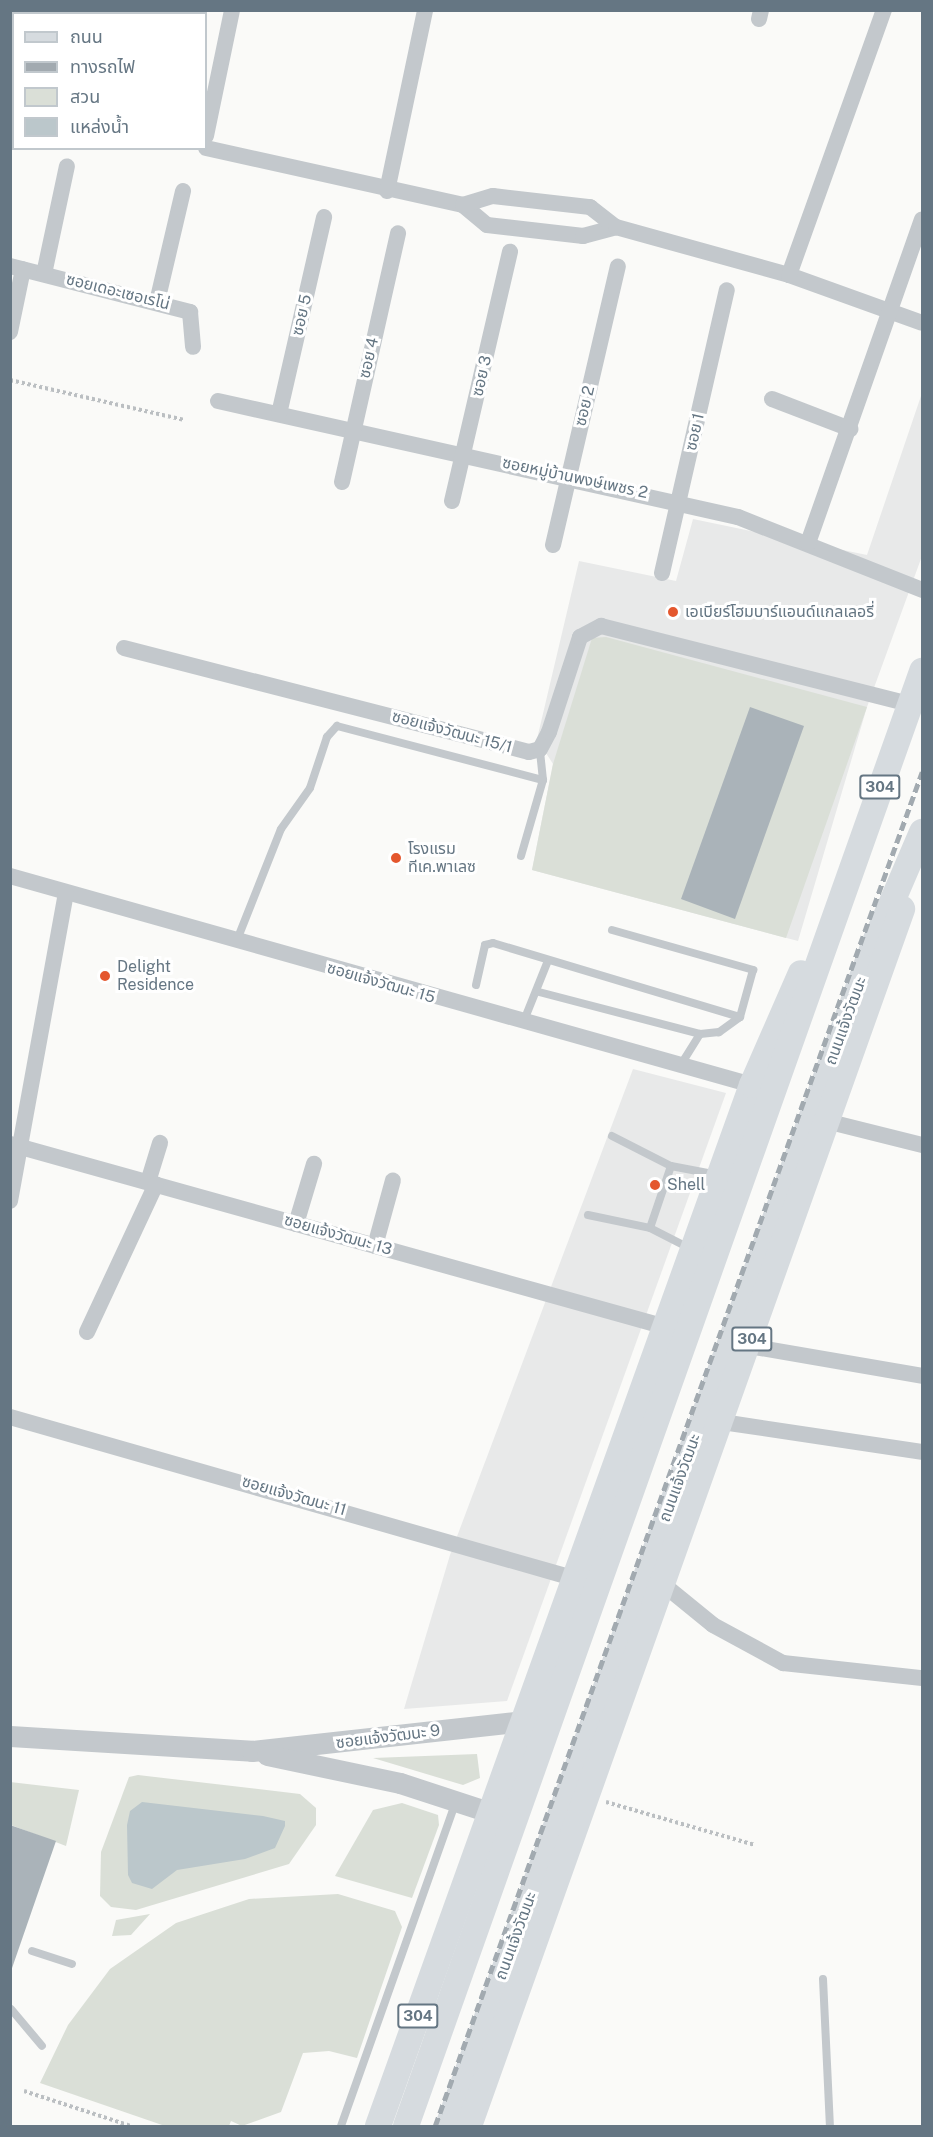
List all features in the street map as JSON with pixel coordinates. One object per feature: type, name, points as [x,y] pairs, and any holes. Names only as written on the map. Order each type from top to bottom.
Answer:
[{"type":"main road","name":"304","points":[[406,2127],[707,1284],[837,904],[922,671]]},
{"type":"main road","name":"ถนนแจ้งวัฒนะ","points":[[469,2127],[893,947],[922,833]]},
{"type":"main road","name":"ถนนแจ้งวัฒนะ","points":[[448,2127],[874,944],[922,833]]},
{"type":"main road","name":"304","points":[[378,2127],[752,1085],[837,904]]},
{"type":"main road","points":[[540,1679],[544,1698],[571,1714],[601,1716],[622,1702]]},
{"type":"main road","points":[[492,1813],[572,1841]]},
{"type":"main road","points":[[457,1906],[470,1893],[505,1893],[528,1918],[536,1943]]},
{"type":"street","points":[[207,131],[232,10]]},
{"type":"street","points":[[387,190],[425,10]]},
{"type":"street","points":[[789,275],[884,10]]},
{"type":"street","points":[[207,148],[387,190],[463,205],[493,196],[590,207],[616,227],[789,275],[922,323]]},
{"type":"street","points":[[44,274],[67,166]]},
{"type":"street","points":[[157,302],[183,191]]},
{"type":"street","points":[[463,205],[487,225],[583,236],[616,227]]},
{"type":"street","name":"ซอย 5","points":[[279,414],[324,217]]},
{"type":"street","points":[[808,543],[922,219]]},
{"type":"street","name":"ซอย 4","points":[[342,482],[398,233]]},
{"type":"street","name":"ซอย 3","points":[[452,501],[465,454],[510,252]]},
{"type":"street","name":"ซอย 2","points":[[553,545],[618,266]]},
{"type":"street","points":[[10,332],[17,268]]},
{"type":"street","name":"ซอยเดอะเซอเรโน่","points":[[17,268],[190,312],[193,347]]},
{"type":"street","name":"ซอย 1","points":[[662,573],[727,291]]},
{"type":"street","points":[[772,399],[850,429]]},
{"type":"street","name":"ซอยหมู่บ้านพงษ์เพชร 2","points":[[218,401],[679,501],[808,543],[922,590]]},
{"type":"street","points":[[540,750],[580,637],[601,626],[910,704]]},
{"type":"street","name":"ซอยแจ้งวัฒนะ 15/1","points":[[124,648],[529,752],[540,750]]},
{"type":"street","name":"ซอยแจ้งวัฒนะ 15","points":[[10,876],[66,894],[523,1023],[752,1085]]},
{"type":"street","points":[[10,1202],[15,1145],[43,1021],[66,894]]},
{"type":"street","points":[[830,1122],[922,1145]]},
{"type":"street","points":[[87,1332],[152,1183],[160,1143]]},
{"type":"street","name":"ซอยแจ้งวัฒนะ 13","points":[[15,1145],[666,1327]]},
{"type":"street","points":[[296,1224],[314,1164]]},
{"type":"street","points":[[375,1246],[393,1180]]},
{"type":"street","points":[[749,1346],[922,1376]]},
{"type":"street","name":"ซอยแจ้งวัฒนะ 11","points":[[10,1417],[576,1579]]},
{"type":"street","points":[[722,1422],[922,1452]]},
{"type":"street","points":[[664,1585],[713,1625],[783,1663],[922,1678]]},
{"type":"street","name":"ซอยแจ้งวัฒนะ 9","points":[[10,1736],[252,1751],[525,1721]]},
{"type":"street","name":"ซอยแจ้งวัฒนะ 9","points":[[252,1751],[456,1801],[492,1813]]},
{"type":"lane","points":[[237,942],[281,829],[301,805],[328,734],[337,726],[543,780]]},
{"type":"lane","points":[[521,855],[543,780],[540,750]]},
{"type":"lane","points":[[539,992],[700,1034],[719,1032],[740,1017],[753,970],[612,930]]},
{"type":"lane","points":[[476,985],[486,945],[493,943],[548,963],[740,1017]]},
{"type":"lane","points":[[523,1023],[539,992],[548,963]]},
{"type":"lane","points":[[681,1065],[700,1034]]},
{"type":"lane","points":[[612,1136],[671,1166],[720,1176]]},
{"type":"lane","points":[[650,1228],[671,1166]]},
{"type":"lane","points":[[588,1215],[650,1228],[693,1249]]},
{"type":"lane","points":[[340,2127],[456,1801]]},
{"type":"lane","points":[[32,1951],[72,1964]]},
{"type":"lane","points":[[823,1980],[830,2127]]},
{"type":"lane","points":[[11,2009],[42,2046]]},
{"type":"path","points":[[10,380],[183,420]]},
{"type":"path","points":[[588,1797],[755,1845]]},
{"type":"path","points":[[24,2091],[131,2127]]},
{"type":"shaded area","points":[[922,393],[922,556],[867,707],[798,941],[532,870],[553,764],[537,739],[579,561],[676,581],[693,519],[867,555]]},
{"type":"shaded area","points":[[633,1069],[726,1093],[507,1701],[404,1709],[450,1555]]},
{"type":"green space","points":[[606,637],[867,707],[786,938],[532,870],[553,764],[592,638]]},
{"type":"green space","points":[[477,1754],[480,1778],[463,1785],[373,1758]]},
{"type":"green space","points":[[138,1775],[300,1794],[316,1808],[316,1825],[289,1864],[136,1910],[111,1907],[100,1896],[101,1852],[129,1777]]},
{"type":"green space","points":[[10,1782],[79,1790],[66,1846],[11,1825]]},
{"type":"green space","points":[[402,1803],[438,1815],[439,1825],[412,1898],[335,1876],[373,1810]]},
{"type":"green space","points":[[338,1894],[395,1911],[402,1927],[357,2058],[329,2051],[303,2053],[281,2112],[242,2126],[231,2121],[229,2126],[165,2126],[40,2083],[68,2025],[110,1969],[176,1923],[249,1899]]},
{"type":"green space","points":[[150,1914],[131,1935],[112,1936],[116,1920]]},
{"type":"water","points":[[142,1802],[263,1816],[285,1821],[285,1826],[275,1848],[245,1859],[177,1870],[152,1889],[132,1883],[128,1875],[127,1825],[130,1811]]},
{"type":"building","points":[[750,707],[804,726],[735,919],[681,899]]},
{"type":"building","points":[[10,1825],[56,1841],[11,1971],[10,1971]]},
{"type":"railway","points":[[435,2126],[922,772]]},
{"type":"place","name":"เอเบียร์โฮมบาร์แอนด์แกลเลอรี่","points":[[673,612]]},
{"type":"place","name":"โรงแรม ทีเค.พาเลซ","points":[[396,858]]},
{"type":"place","name":"Delight Residence","points":[[105,976]]},
{"type":"place","name":"Shell","points":[[655,1185]]}]
